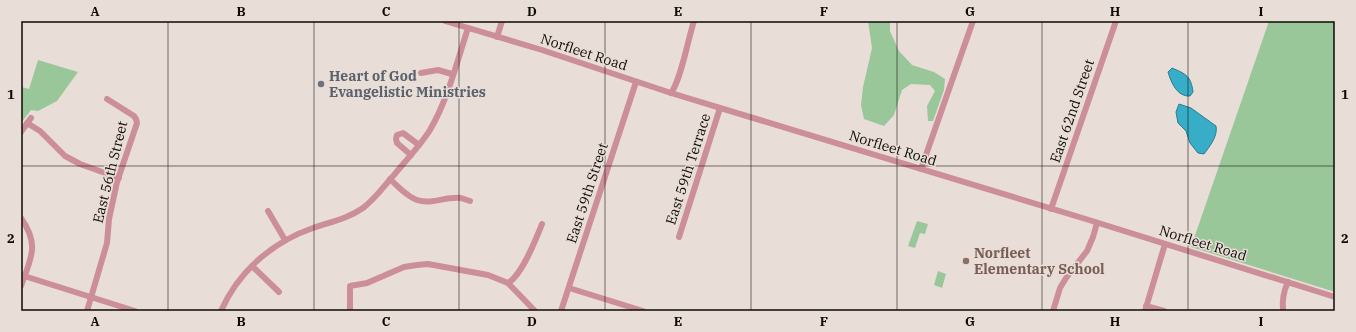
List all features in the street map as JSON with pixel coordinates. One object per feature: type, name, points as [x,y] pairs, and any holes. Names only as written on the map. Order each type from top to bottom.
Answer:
[{"type":"street","name":"Norfleet Road","points":[[445,21],[497,36],[671,93],[1051,208],[1335,297]]},
{"type":"street","points":[[497,36],[502,21]]},
{"type":"street","points":[[671,93],[674,90],[694,21]]},
{"type":"street","points":[[921,169],[973,21]]},
{"type":"street","name":"East 62nd Street","points":[[1051,208],[1116,21]]},
{"type":"street","points":[[221,311],[232,291],[252,266],[271,249],[298,233],[339,220],[356,212],[370,201],[390,180],[419,145],[438,114],[468,28]]},
{"type":"street","points":[[421,72],[438,70],[452,74]]},
{"type":"street","name":"East 59th Street","points":[[561,311],[636,82]]},
{"type":"street","name":"East 56th Street","points":[[87,311],[107,243],[109,219],[119,178],[137,123],[134,116],[107,99]]},
{"type":"street","name":"East 59th Terrace","points":[[679,237],[720,108]]},
{"type":"street","points":[[21,132],[29,120],[65,156],[80,164],[119,178]]},
{"type":"street","points":[[411,155],[397,143],[397,135],[402,133],[419,145]]},
{"type":"street","points":[[390,180],[407,194],[419,201],[434,202],[461,198],[470,201]]},
{"type":"street","points":[[268,211],[285,240]]},
{"type":"street","points":[[21,218],[30,234],[33,247],[23,275],[21,286]]},
{"type":"street","points":[[1053,311],[1060,288],[1087,251],[1097,223]]},
{"type":"street","points":[[508,283],[516,275],[528,255],[542,224]]},
{"type":"street","points":[[1164,311],[1145,309],[1165,244]]},
{"type":"street","points":[[350,311],[350,286],[367,283],[404,267],[428,264],[488,275],[508,283],[535,311]]},
{"type":"street","points":[[252,266],[279,292]]},
{"type":"street","points":[[23,275],[135,311]]},
{"type":"street","points":[[1283,311],[1282,301],[1288,282]]},
{"type":"street","points":[[569,288],[643,311]]},
{"type":"green space","points":[[868,21],[890,21],[890,31],[899,51],[912,65],[934,72],[945,79],[944,90],[933,121],[928,121],[927,106],[935,91],[930,85],[911,84],[902,90],[894,115],[884,126],[864,119],[861,105],[863,87],[872,48]]},
{"type":"green space","points":[[1269,21],[1335,21],[1335,292],[1191,247]]},
{"type":"green space","points":[[38,60],[78,72],[57,101],[38,111],[31,110],[21,123],[21,87],[29,89]]},
{"type":"green space","points":[[917,221],[928,224],[925,234],[920,233],[915,248],[908,246]]},
{"type":"green space","points":[[938,271],[946,274],[942,288],[934,285]]},
{"type":"water","points":[[1172,68],[1187,76],[1191,82],[1193,92],[1190,96],[1185,96],[1175,88],[1168,72]]},
{"type":"water","points":[[1179,104],[1191,108],[1216,126],[1215,137],[1204,154],[1198,153],[1190,143],[1186,131],[1178,123],[1176,112]]},
{"type":"place","name":"Heart of God Evangelistic Ministries","points":[[321,84]]},
{"type":"place","name":"Norfleet Elementary School","points":[[966,261]]}]
